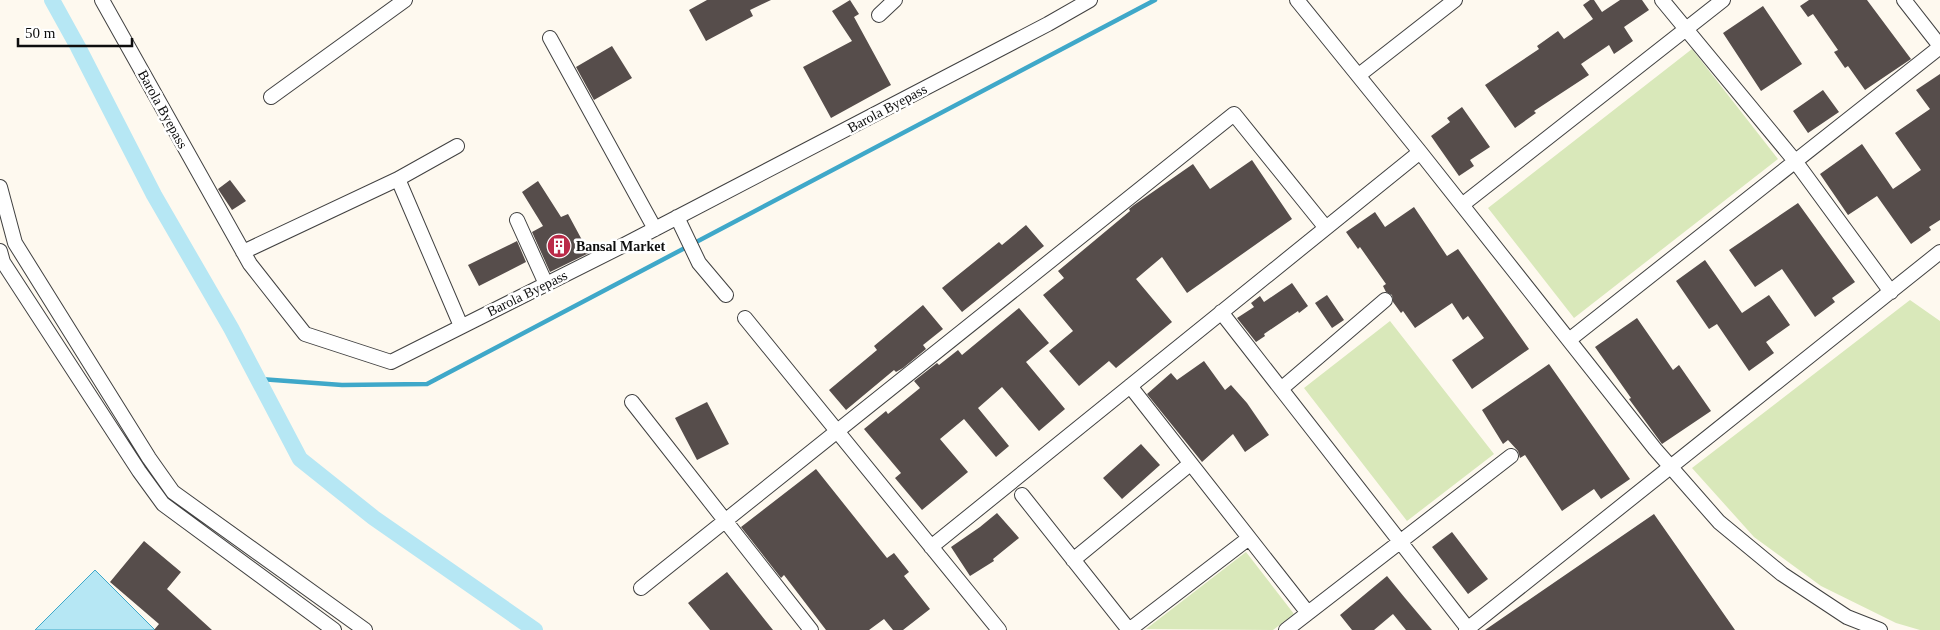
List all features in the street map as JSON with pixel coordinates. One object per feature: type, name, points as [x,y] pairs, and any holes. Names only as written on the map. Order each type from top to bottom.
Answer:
[{"type":"street","name":"Barola Byepass","points":[[102,0],[250,264],[305,334],[391,362],[656,229],[681,223],[1090,0]]},
{"type":"street","points":[[271,97],[405,0]]},
{"type":"street","points":[[879,16],[895,0]]},
{"type":"street","points":[[1297,0],[1359,75],[1671,467],[1719,522],[1782,574],[1847,617],[1880,630]]},
{"type":"street","points":[[1359,75],[1455,0]]},
{"type":"street","points":[[1662,0],[1795,161],[1891,292]]},
{"type":"street","points":[[1462,205],[1723,0]]},
{"type":"street","points":[[1569,340],[1940,46],[1904,0]]},
{"type":"street","points":[[550,38],[656,229]]},
{"type":"street","points":[[641,588],[1234,114],[1326,228]]},
{"type":"street","points":[[243,252],[398,179],[457,146]]},
{"type":"street","points":[[931,546],[1420,152]]},
{"type":"street","points":[[398,179],[461,326]]},
{"type":"street","points":[[0,187],[15,243],[149,458],[173,492],[365,630]]},
{"type":"street","points":[[517,220],[546,284]]},
{"type":"street","points":[[681,223],[699,263],[726,296]]},
{"type":"street","points":[[0,251],[3,262],[163,504],[334,630]]},
{"type":"street","points":[[1221,312],[1468,630],[1940,252]]},
{"type":"street","points":[[1281,389],[1385,300]]},
{"type":"street","points":[[744,318],[999,630]]},
{"type":"street","points":[[1130,386],[1308,613]]},
{"type":"street","points":[[632,402],[811,630]]},
{"type":"street","points":[[1286,630],[1511,456]]},
{"type":"street","points":[[1073,560],[1190,464]]},
{"type":"street","points":[[1022,495],[1129,630],[1249,538]]},
{"type":"green space","points":[[1692,49],[1778,159],[1574,318],[1488,208]]},
{"type":"green space","points":[[1910,300],[1940,321],[1940,630],[1920,630],[1896,623],[1821,586],[1754,537],[1692,468]]},
{"type":"green space","points":[[1390,321],[1494,454],[1407,521],[1304,388]]},
{"type":"green space","points":[[1246,552],[1294,614],[1273,630],[1146,629]]},
{"type":"water","points":[[95,570],[155,630],[35,630]]},
{"type":"building","points":[[707,0],[771,0],[750,10],[753,16],[706,41],[689,10]]},
{"type":"building","points":[[850,0],[859,14],[854,17],[891,85],[831,118],[803,67],[852,41],[832,11]]},
{"type":"building","points":[[1590,0],[1594,0],[1602,12],[1620,0],[1642,0],[1649,10],[1624,27],[1633,41],[1614,54],[1609,45],[1581,64],[1589,75],[1534,111],[1536,113],[1515,128],[1485,85],[1539,49],[1537,46],[1558,31],[1564,39],[1593,19],[1583,5]]},
{"type":"building","points":[[1809,0],[1867,0],[1911,59],[1865,90],[1848,66],[1845,68],[1834,52],[1838,50],[1813,14],[1808,17],[1800,6]]},
{"type":"building","points":[[1763,6],[1802,64],[1761,91],[1723,33]]},
{"type":"building","points":[[612,46],[632,78],[594,100],[576,67]]},
{"type":"building","points":[[1940,74],[1940,220],[1929,227],[1931,230],[1911,244],[1877,196],[1848,215],[1820,174],[1862,144],[1893,189],[1921,170],[1895,133],[1930,109],[1916,90]]},
{"type":"building","points":[[1823,90],[1839,112],[1808,133],[1793,111]]},
{"type":"building","points":[[1462,107],[1490,147],[1470,160],[1474,166],[1459,176],[1431,136],[1450,122],[1447,118]]},
{"type":"building","points":[[1252,160],[1292,219],[1187,293],[1162,257],[1136,279],[1172,322],[1116,368],[1109,361],[1079,386],[1049,351],[1073,331],[1043,295],[1064,278],[1058,271],[1130,211],[1129,209],[1134,205],[1193,164],[1210,189]]},
{"type":"building","points":[[230,180],[246,201],[232,210],[218,189]]},
{"type":"building","name":"Bansal Market","points":[[538,181],[561,217],[568,214],[589,253],[550,272],[532,232],[543,226],[522,192]]},
{"type":"building","points":[[1798,203],[1855,282],[1832,298],[1835,302],[1815,317],[1782,269],[1755,287],[1729,250]]},
{"type":"building","points":[[1414,207],[1447,256],[1458,249],[1529,349],[1472,389],[1452,360],[1484,338],[1468,316],[1463,320],[1452,303],[1415,328],[1403,311],[1401,313],[1393,302],[1392,295],[1386,292],[1383,286],[1386,284],[1360,247],[1358,249],[1346,232],[1375,212],[1385,227]]},
{"type":"building","points":[[1026,225],[1044,246],[962,312],[942,288],[999,242],[1002,245]]},
{"type":"building","points":[[517,241],[526,262],[479,286],[468,265]]},
{"type":"building","points":[[1705,260],[1742,313],[1769,295],[1790,325],[1766,342],[1774,353],[1749,371],[1717,324],[1709,329],[1676,281]]},
{"type":"building","points":[[1292,283],[1308,306],[1264,334],[1265,336],[1256,342],[1237,318],[1254,307],[1251,303],[1260,296],[1264,302]]},
{"type":"building","points":[[1327,295],[1344,320],[1332,328],[1315,303]]},
{"type":"building","points":[[923,305],[943,329],[923,345],[926,349],[903,368],[896,372],[894,370],[846,410],[829,390],[877,350],[874,346]]},
{"type":"building","points":[[1019,308],[1049,343],[1026,362],[1065,409],[1039,431],[1002,387],[978,408],[1009,446],[996,457],[964,419],[940,439],[968,472],[922,510],[895,478],[901,473],[864,429],[886,411],[888,414],[920,388],[914,381],[937,363],[939,365],[958,350],[962,355]]},
{"type":"building","points":[[1637,318],[1673,370],[1679,365],[1711,411],[1662,444],[1629,399],[1631,398],[1595,347]]},
{"type":"building","points":[[1204,361],[1225,390],[1231,385],[1247,403],[1269,435],[1245,452],[1233,434],[1202,462],[1147,394],[1171,373],[1177,380]]},
{"type":"building","points":[[1549,364],[1630,479],[1601,499],[1594,489],[1562,511],[1525,455],[1520,458],[1518,451],[1508,440],[1503,444],[1482,410]]},
{"type":"building","points":[[707,402],[729,444],[697,460],[675,418]]},
{"type":"building","points":[[1141,444],[1160,465],[1122,499],[1103,478]]},
{"type":"building","points":[[816,469],[887,558],[894,553],[909,572],[904,576],[930,609],[903,630],[893,630],[884,619],[869,630],[826,630],[784,575],[781,578],[741,527]]},
{"type":"building","points":[[997,513],[1019,538],[993,559],[994,561],[970,576],[951,547]]},
{"type":"building","points":[[1654,514],[1735,630],[1485,630]]},
{"type":"building","points":[[1452,532],[1488,579],[1468,594],[1432,547]]},
{"type":"building","points":[[144,541],[181,572],[167,589],[212,630],[154,630],[159,624],[110,582]]},
{"type":"building","points":[[727,572],[773,630],[710,630],[688,603]]},
{"type":"building","points":[[1387,576],[1432,630],[1406,630],[1393,614],[1374,630],[1352,630],[1340,615]]},
{"type":"waterway","points":[[52,0],[154,195],[231,328],[300,459],[374,518],[535,630]]},
{"type":"waterway","points":[[260,379],[342,385],[427,384],[1155,0]]},
{"type":"place","name":"Bansal Market","points":[[559,246]]}]
